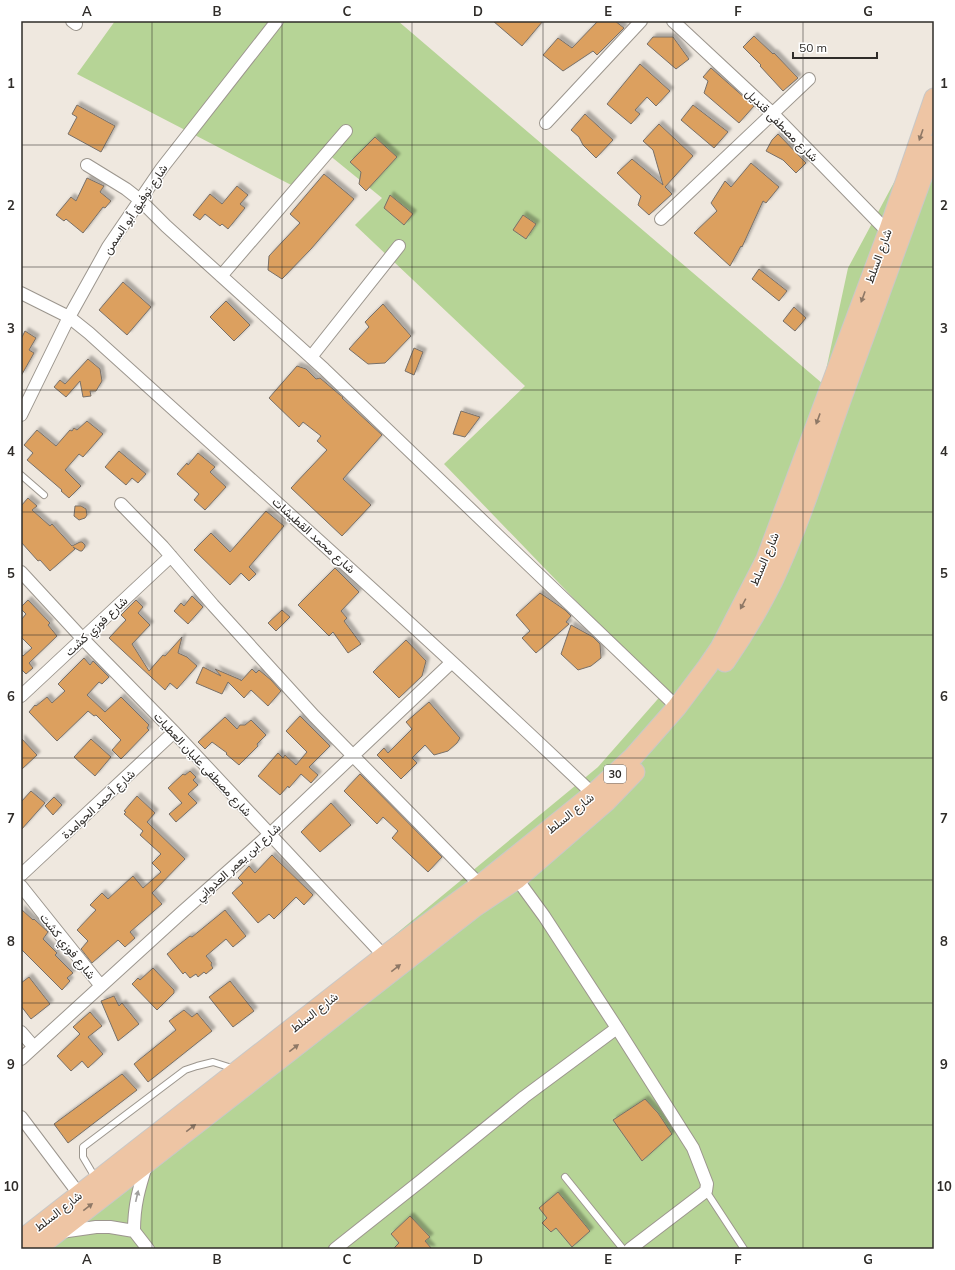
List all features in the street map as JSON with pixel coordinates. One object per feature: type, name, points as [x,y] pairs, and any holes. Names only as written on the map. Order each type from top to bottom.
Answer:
[{"type":"main road","name":"شارع السلط","points":[[21,1240],[384,956],[480,885],[593,794],[633,757],[677,707],[720,648],[763,566],[888,232],[934,98]]},
{"type":"main road","name":"شارع السلط","points":[[36,1249],[475,907],[517,879],[607,801],[659,748],[711,683],[752,620],[772,581],[811,485],[934,145]]},
{"type":"street","name":"شارع توفيق أبو السمن","points":[[21,415],[69,317],[108,247],[162,168],[277,21]]},
{"type":"street","points":[[546,123],[641,21]]},
{"type":"street","name":"شارع مصطفى قنديل","points":[[673,21],[773,114],[888,232]]},
{"type":"street","points":[[661,219],[809,79]]},
{"type":"street","points":[[221,276],[346,130]]},
{"type":"street","points":[[87,165],[126,189],[140,200],[166,226],[311,357],[677,707]]},
{"type":"street","points":[[311,357],[399,246]]},
{"type":"street","name":"شارع محمد القطيشات","points":[[21,294],[69,317],[89,333],[512,716],[593,794]]},
{"type":"street","points":[[121,504],[170,556],[273,672],[353,757],[480,885]]},
{"type":"street","name":"شارع فوزي كشت","points":[[21,696],[170,556]]},
{"type":"street","name":"شارع مصطفى عليان العطيات","points":[[21,572],[82,638],[174,732],[384,956]]},
{"type":"street","name":"شارع ابن يعمر العدواني","points":[[21,1059],[270,834],[452,662]]},
{"type":"street","name":"شارع أحمد الحوامدة","points":[[21,876],[174,732]]},
{"type":"street","points":[[517,879],[544,916],[693,1148],[707,1184],[706,1191],[630,1249]]},
{"type":"street","name":"شارع فوزي كشت","points":[[21,886],[101,986]]},
{"type":"street","points":[[335,1249],[524,1096],[617,1028]]},
{"type":"street","points":[[21,1032],[34,1047]]},
{"type":"street","points":[[21,1117],[79,1194]]},
{"type":"street","points":[[147,1162],[136,1199],[134,1231],[148,1249]]},
{"type":"street","points":[[55,1233],[96,1227],[110,1227],[134,1231]]},
{"type":"lane","points":[[21,475],[44,495]]},
{"type":"lane","points":[[97,1181],[83,1157],[83,1147],[185,1070],[213,1062],[240,1070]]},
{"type":"lane","points":[[565,1177],[623,1249]]},
{"type":"lane","points":[[706,1191],[744,1249]]},
{"type":"green space","points":[[115,21],[398,21],[823,384],[848,268],[934,108],[934,1249],[21,1249],[97,1181],[598,767],[664,692],[444,464],[525,386],[355,225],[382,198],[323,150],[297,188],[77,74]]},
{"type":"building","points":[[493,21],[543,21],[522,46]]},
{"type":"building","points":[[598,21],[615,21],[624,28],[597,55],[593,51],[563,71],[543,55],[558,38],[572,48]]},
{"type":"building","points":[[754,36],[773,54],[774,53],[798,78],[783,91],[760,66],[761,65],[743,47]]},
{"type":"building","points":[[653,37],[673,37],[689,59],[676,69],[647,44]]},
{"type":"building","points":[[640,64],[670,91],[656,106],[647,97],[635,110],[640,114],[631,124],[607,104]]},
{"type":"building","points":[[711,68],[754,106],[739,123],[704,93],[708,81],[703,77]]},
{"type":"building","points":[[77,105],[115,126],[101,152],[68,134],[77,117],[72,114]]},
{"type":"building","points":[[693,105],[728,132],[714,148],[681,120]]},
{"type":"building","points":[[585,114],[613,140],[596,158],[583,145],[579,137],[571,130]]},
{"type":"building","points":[[659,124],[693,156],[665,187],[672,194],[649,215],[638,205],[641,196],[617,173],[632,159],[663,185],[653,150],[643,141]]},
{"type":"building","points":[[778,134],[806,163],[796,173],[783,160],[766,151],[772,140]]},
{"type":"building","points":[[375,137],[397,157],[366,191],[359,184],[361,172],[350,162]]},
{"type":"building","points":[[751,163],[779,187],[766,203],[763,201],[742,247],[741,246],[730,266],[694,233],[717,211],[711,203],[725,181],[731,187]]},
{"type":"building","points":[[324,174],[354,199],[311,249],[282,279],[268,270],[269,256],[300,223],[290,214]]},
{"type":"building","points":[[87,178],[104,186],[100,192],[111,201],[105,208],[103,207],[83,233],[66,219],[64,221],[56,215],[71,197],[76,201]]},
{"type":"building","points":[[237,186],[248,195],[240,204],[245,208],[228,229],[222,224],[220,226],[205,214],[200,220],[193,215],[210,194],[222,204]]},
{"type":"building","points":[[390,195],[413,214],[404,225],[384,208]]},
{"type":"building","points":[[523,215],[536,224],[526,239],[513,230]]},
{"type":"building","points":[[759,269],[787,291],[779,301],[752,279]]},
{"type":"building","points":[[123,282],[151,307],[127,335],[99,310]]},
{"type":"building","points":[[226,301],[250,325],[234,341],[210,317]]},
{"type":"building","points":[[383,304],[411,336],[385,363],[368,364],[349,349],[369,327],[365,322]]},
{"type":"building","points":[[794,307],[806,318],[795,331],[783,321]]},
{"type":"building","points":[[25,331],[36,338],[29,350],[34,353],[21,376],[21,339]]},
{"type":"building","points":[[414,348],[423,352],[414,375],[405,371]]},
{"type":"building","points":[[88,359],[100,369],[102,381],[96,391],[90,391],[91,396],[83,397],[80,381],[66,397],[54,387],[60,380],[65,384]]},
{"type":"building","points":[[297,366],[306,369],[316,379],[320,378],[343,397],[342,398],[382,435],[343,479],[371,505],[342,536],[291,488],[327,450],[317,441],[321,436],[303,422],[299,427],[269,398]]},
{"type":"building","points":[[461,411],[480,417],[465,437],[453,434]]},
{"type":"building","points":[[87,421],[103,434],[83,457],[79,454],[65,470],[81,486],[69,498],[61,491],[62,490],[27,460],[33,453],[24,445],[37,430],[56,446],[70,430],[72,431],[74,428],[77,430]]},
{"type":"building","points":[[119,451],[146,474],[138,483],[132,478],[126,485],[105,467]]},
{"type":"building","points":[[198,453],[215,467],[210,472],[226,487],[205,510],[194,500],[199,494],[177,474],[187,463],[188,465]]},
{"type":"building","points":[[28,498],[37,506],[32,510],[50,526],[52,524],[72,546],[80,542],[85,545],[82,551],[73,547],[75,549],[50,571],[40,560],[38,561],[21,542],[21,506]]},
{"type":"building","points":[[75,506],[81,506],[86,509],[87,515],[85,518],[79,520],[74,516]]},
{"type":"building","points":[[266,511],[284,526],[249,567],[256,574],[249,581],[241,573],[230,585],[194,550],[211,533],[230,552]]},
{"type":"building","points":[[335,568],[359,592],[341,611],[347,618],[344,621],[361,644],[348,653],[333,632],[329,636],[298,605]]},
{"type":"building","points":[[540,593],[565,610],[571,616],[566,622],[569,624],[536,653],[522,638],[530,631],[516,615]]},
{"type":"building","points":[[192,596],[203,607],[188,624],[174,611],[181,603],[184,606]]},
{"type":"building","points":[[28,600],[50,623],[48,625],[57,636],[29,663],[33,668],[26,674],[22,670],[21,671],[21,654],[23,656],[32,648],[21,637],[21,620],[26,614],[21,607]]},
{"type":"building","points":[[136,600],[143,607],[138,613],[150,625],[132,644],[149,671],[182,637],[178,653],[187,657],[197,666],[177,689],[170,683],[165,690],[109,638],[126,620],[121,615]]},
{"type":"building","points":[[282,610],[290,617],[276,631],[268,623]]},
{"type":"building","points":[[571,625],[593,637],[600,644],[601,658],[591,666],[578,670],[561,654]]},
{"type":"building","points":[[406,640],[426,661],[422,676],[399,698],[373,672]]},
{"type":"building","points":[[84,658],[90,665],[93,661],[109,677],[102,684],[99,682],[87,695],[105,712],[121,697],[149,725],[147,728],[149,730],[121,759],[112,750],[121,740],[96,715],[94,716],[88,711],[57,741],[29,712],[35,705],[36,706],[47,697],[52,703],[65,691],[58,684]]},
{"type":"building","points":[[203,667],[221,676],[215,669],[241,681],[252,669],[256,673],[259,670],[281,691],[268,706],[251,690],[244,698],[228,682],[222,694],[196,683]]},
{"type":"building","points":[[429,702],[460,738],[448,751],[434,755],[425,745],[412,758],[417,763],[401,779],[377,755],[384,748],[388,753],[412,729],[406,722]]},
{"type":"building","points":[[300,716],[330,746],[309,767],[318,775],[311,783],[301,774],[289,788],[288,786],[280,795],[258,776],[278,753],[283,758],[285,755],[296,765],[307,752],[286,731]]},
{"type":"building","points":[[225,717],[237,729],[240,725],[245,725],[251,720],[266,735],[257,744],[258,746],[239,765],[226,754],[227,753],[212,742],[205,749],[198,742]]},
{"type":"building","points":[[21,738],[37,755],[21,770]]},
{"type":"building","points":[[91,739],[111,757],[95,776],[74,757]]},
{"type":"building","points":[[190,771],[196,777],[193,780],[198,785],[188,794],[197,803],[176,822],[169,814],[182,803],[168,788],[183,774],[185,775]]},
{"type":"building","points":[[360,774],[442,857],[428,872],[392,838],[398,831],[383,817],[377,824],[344,791]]},
{"type":"building","points":[[31,791],[45,803],[21,830],[21,802]]},
{"type":"building","points":[[137,796],[155,813],[147,822],[185,859],[152,893],[162,904],[130,932],[135,938],[125,947],[118,940],[92,963],[81,949],[88,941],[77,930],[96,910],[90,905],[102,893],[108,899],[133,876],[143,888],[161,872],[152,863],[161,854],[140,835],[143,831],[124,814],[126,812],[124,811]]},
{"type":"building","points":[[54,797],[62,805],[53,815],[45,806]]},
{"type":"building","points":[[331,803],[351,825],[320,852],[301,832]]},
{"type":"building","points":[[272,855],[313,895],[304,905],[296,897],[274,919],[269,914],[258,923],[232,893],[243,883],[238,878],[249,866],[255,873]]},
{"type":"building","points":[[21,909],[48,932],[43,939],[57,953],[55,955],[73,973],[67,978],[70,981],[62,990],[21,949]]},
{"type":"building","points":[[225,910],[246,936],[233,947],[226,939],[206,956],[212,963],[211,965],[213,968],[206,974],[204,972],[198,977],[196,974],[190,978],[185,972],[183,974],[167,954],[190,936],[192,937]]},
{"type":"building","points":[[153,968],[174,990],[174,993],[157,1010],[132,984],[138,978],[140,980]]},
{"type":"building","points":[[29,977],[50,1004],[31,1019],[21,1006],[21,983]]},
{"type":"building","points":[[230,981],[254,1011],[233,1027],[209,997]]},
{"type":"building","points":[[114,996],[119,1006],[122,1003],[139,1024],[118,1041],[101,1001]]},
{"type":"building","points":[[184,1010],[192,1017],[197,1013],[212,1031],[148,1082],[134,1064],[176,1030],[169,1021]]},
{"type":"building","points":[[90,1012],[102,1026],[88,1037],[103,1054],[88,1068],[82,1061],[71,1071],[57,1056],[80,1034],[73,1027]]},
{"type":"building","points":[[122,1074],[137,1090],[68,1143],[54,1124]]},
{"type":"building","points":[[645,1099],[658,1113],[672,1134],[642,1161],[613,1120]]},
{"type":"building","points":[[558,1192],[590,1231],[572,1247],[556,1228],[551,1232],[542,1223],[547,1218],[539,1208]]},
{"type":"building","points":[[410,1216],[430,1237],[425,1241],[432,1249],[393,1249],[399,1243],[391,1234]]}]
